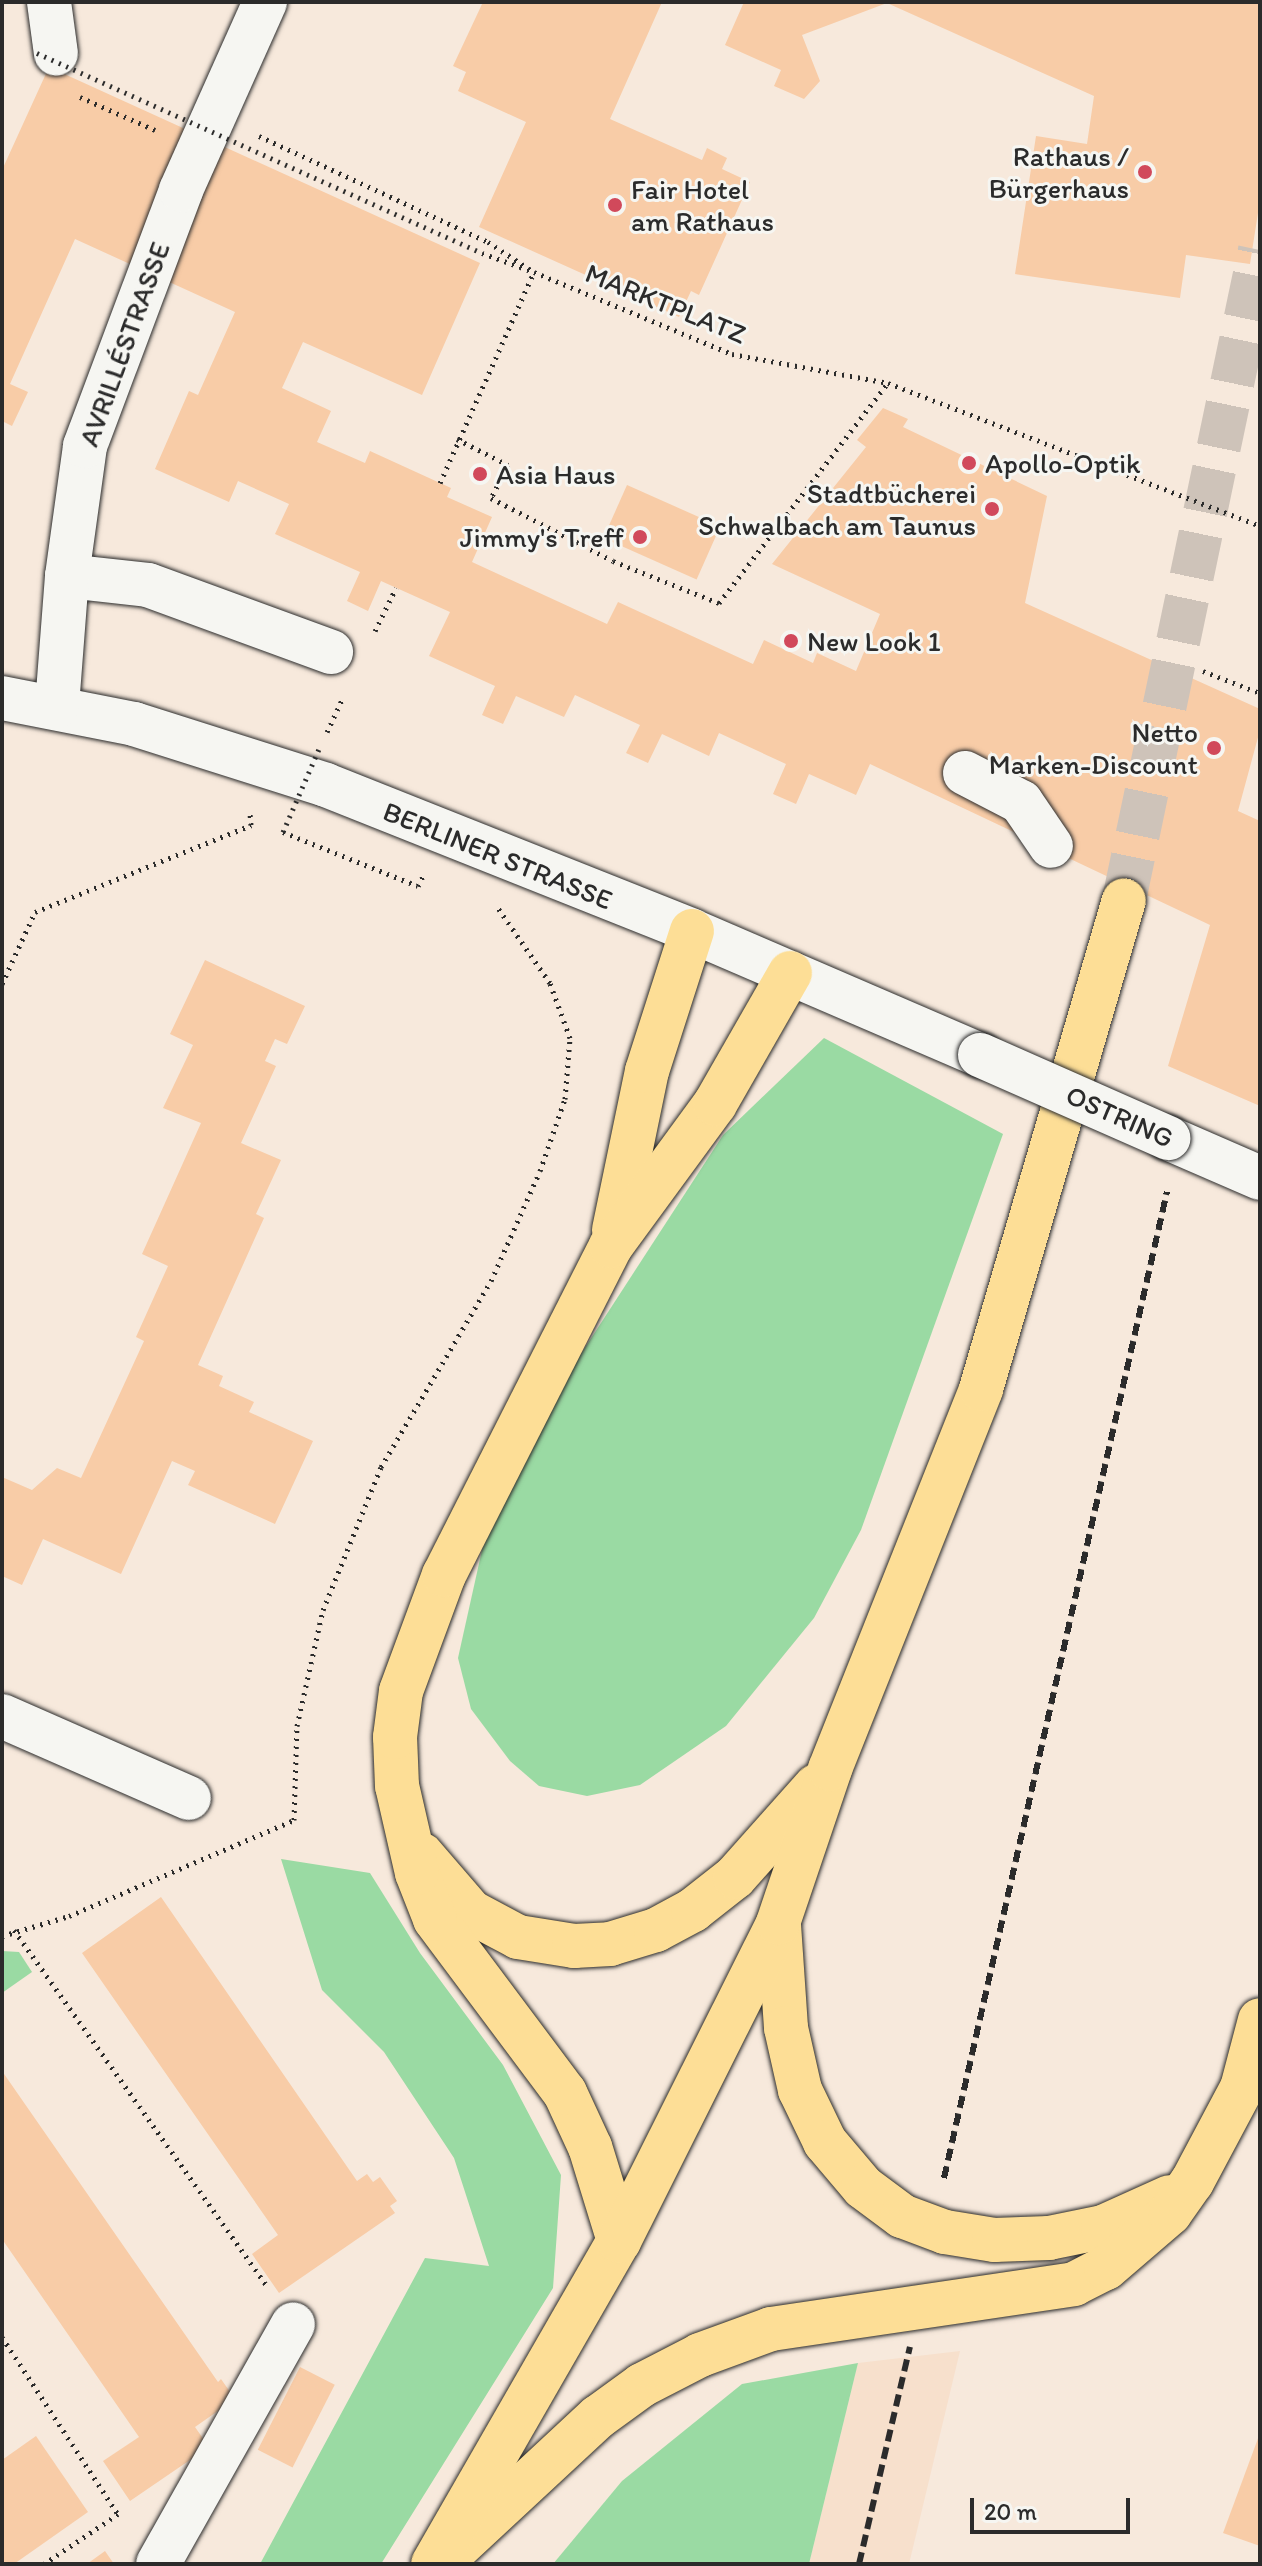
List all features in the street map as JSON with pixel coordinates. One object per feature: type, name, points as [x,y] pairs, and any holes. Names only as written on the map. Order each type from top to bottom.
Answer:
[{"type":"main road","points":[[433,2564],[619,2241],[778,1923],[830,1769],[981,1389],[1124,900]]},
{"type":"main road","points":[[611,1246],[647,1071],[692,931]]},
{"type":"main road","points":[[619,2241],[590,2147],[565,2093],[435,1919],[406,1827],[395,1737],[411,1654],[444,1575],[611,1246],[715,1104],[790,973]]},
{"type":"main road","points":[[406,1827],[430,1869],[471,1912],[518,1937],[574,1946],[610,1944],[656,1930],[735,1877],[830,1769]]},
{"type":"main road","points":[[778,1923],[786,2028],[800,2090],[825,2142],[863,2187],[902,2216],[945,2232],[994,2240],[1049,2238],[1151,2210],[1192,2182]]},
{"type":"main road","points":[[440,2564],[598,2417],[642,2385],[700,2355],[771,2329],[1074,2284],[1138,2244],[1192,2182],[1242,2088],[1260,2020]]},
{"type":"street","points":[[49,2],[55,67]]},
{"type":"street","name":"AVRILLÉSTRASSE","points":[[57,706],[67,576],[85,446],[200,123],[265,2]]},
{"type":"street","points":[[67,576],[148,585],[331,652]]},
{"type":"street","name":"BERLINER STRASSE","points":[[2,698],[57,706],[247,757],[692,931],[980,1055]]},
{"type":"street","points":[[965,773],[1021,802],[1051,846]]},
{"type":"street","name":"OSTRING","points":[[980,1055],[1260,1178]]},
{"type":"street","points":[[2,1716],[189,1798]]},
{"type":"street","points":[[158,2564],[293,2324]]},
{"type":"path","points":[[55,67],[163,134]]},
{"type":"path","points":[[55,67],[482,253],[534,272],[440,483]]},
{"type":"path","name":"MARKTPLATZ","points":[[200,123],[488,242],[534,272],[732,354],[888,383],[1260,526]]},
{"type":"path","points":[[457,439],[508,465],[491,498],[613,561],[719,603],[888,383]]},
{"type":"path","points":[[1203,671],[1260,693]]},
{"type":"path","points":[[283,832],[321,744]]},
{"type":"path","points":[[2,984],[35,912],[251,825],[247,757]]},
{"type":"path","points":[[2,1936],[69,1916],[294,1820],[297,1726],[323,1610],[381,1467],[491,1281],[540,1171],[565,1099],[570,1038],[550,983],[495,903]]},
{"type":"path","points":[[14,1930],[293,2324]]},
{"type":"path","points":[[2,2337],[5,2346],[118,2514],[44,2564]]},
{"type":"shaded area","points":[[960,2351],[909,2564],[809,2564],[858,2363]]},
{"type":"green space","points":[[824,1038],[1003,1134],[861,1530],[814,1618],[726,1726],[640,1785],[587,1796],[539,1786],[510,1761],[471,1709],[458,1658],[488,1523],[575,1363],[723,1135]]},
{"type":"green space","points":[[281,1859],[370,1873],[420,1953],[503,2065],[561,2175],[553,2288],[381,2564],[260,2564],[425,2258],[489,2266],[454,2158],[384,2052],[322,1990]]},
{"type":"green space","points":[[2,1951],[19,1952],[32,1972],[2,1993]]},
{"type":"green space","points":[[858,2363],[809,2564],[553,2564],[622,2481],[742,2384]]},
{"type":"building","name":"Fair Hotel am Rathaus","points":[[483,2],[662,2],[610,119],[702,160],[707,148],[727,158],[722,169],[750,182],[699,295],[691,291],[679,317],[479,227],[526,122],[458,91],[466,72],[453,66]]},
{"type":"building","name":"Rathaus / Bürgerhaus","points":[[744,2],[1260,4],[1260,200],[1250,264],[1186,255],[1180,298],[1015,274],[1036,136],[1087,144],[1094,96],[887,3],[802,35],[820,81],[804,99],[774,86],[781,70],[725,45]]},
{"type":"building","points":[[49,67],[480,263],[422,395],[303,342],[282,388],[331,411],[317,442],[365,463],[370,451],[451,488],[447,497],[492,517],[472,562],[607,624],[618,602],[753,664],[764,640],[813,663],[817,653],[856,671],[880,614],[772,564],[866,447],[857,440],[883,408],[908,419],[903,427],[1047,496],[1025,603],[1260,709],[1260,730],[1238,811],[1260,821],[1260,1106],[1168,1066],[1210,925],[870,764],[856,795],[809,774],[796,804],[773,794],[786,764],[719,733],[709,756],[662,734],[648,763],[626,753],[640,725],[575,695],[564,717],[516,696],[503,724],[482,715],[495,686],[429,656],[450,612],[381,581],[368,611],[347,601],[360,572],[275,534],[289,504],[238,481],[229,502],[155,469],[189,391],[198,395],[235,312],[75,239],[10,384],[28,392],[12,426],[2,421],[2,170]]},
{"type":"building","points":[[627,485],[720,526],[697,579],[603,538]]},
{"type":"building","points":[[205,960],[305,1006],[287,1044],[275,1039],[265,1061],[276,1066],[241,1143],[281,1160],[256,1214],[264,1218],[198,1365],[223,1376],[219,1386],[254,1402],[249,1412],[313,1441],[275,1524],[188,1485],[195,1471],[172,1461],[121,1574],[43,1539],[22,1585],[2,1576],[2,1477],[32,1490],[57,1468],[81,1478],[144,1341],[136,1337],[168,1266],[142,1254],[201,1123],[163,1108],[193,1045],[170,1034]]},
{"type":"building","points":[[161,1897],[357,2181],[367,2174],[373,2182],[380,2177],[397,2201],[390,2206],[395,2213],[279,2293],[252,2254],[278,2235],[82,1953]]},
{"type":"building","points":[[2,2071],[218,2382],[221,2379],[235,2399],[195,2427],[209,2447],[130,2501],[103,2461],[139,2437],[2,2239]]},
{"type":"building","points":[[300,2367],[335,2385],[293,2468],[258,2450]]},
{"type":"building","points":[[1260,2433],[1260,2546],[1223,2533]]},
{"type":"building","points":[[36,2436],[88,2512],[14,2564],[2,2564],[2,2460]]},
{"type":"building","points":[[105,2551],[114,2564],[87,2564]]},
{"type":"tunnel","points":[[1124,900],[1260,250]]},
{"type":"railway","points":[[944,2178],[1167,1192]]},
{"type":"railway","points":[[859,2564],[910,2347]]},
{"type":"place","name":"Rathaus / Bürgerhaus","points":[[1145,172]]},
{"type":"place","name":"Fair Hotel am Rathaus","points":[[615,205]]},
{"type":"place","name":"Apollo-Optik","points":[[969,463]]},
{"type":"place","name":"Asia Haus","points":[[480,474]]},
{"type":"place","name":"Stadtbücherei Schwalbach am Taunus","points":[[992,509]]},
{"type":"place","name":"Jimmy's Treff","points":[[640,537]]},
{"type":"place","name":"New Look 1","points":[[791,641]]},
{"type":"place","name":"Netto Marken-Discount","points":[[1214,748]]}]
